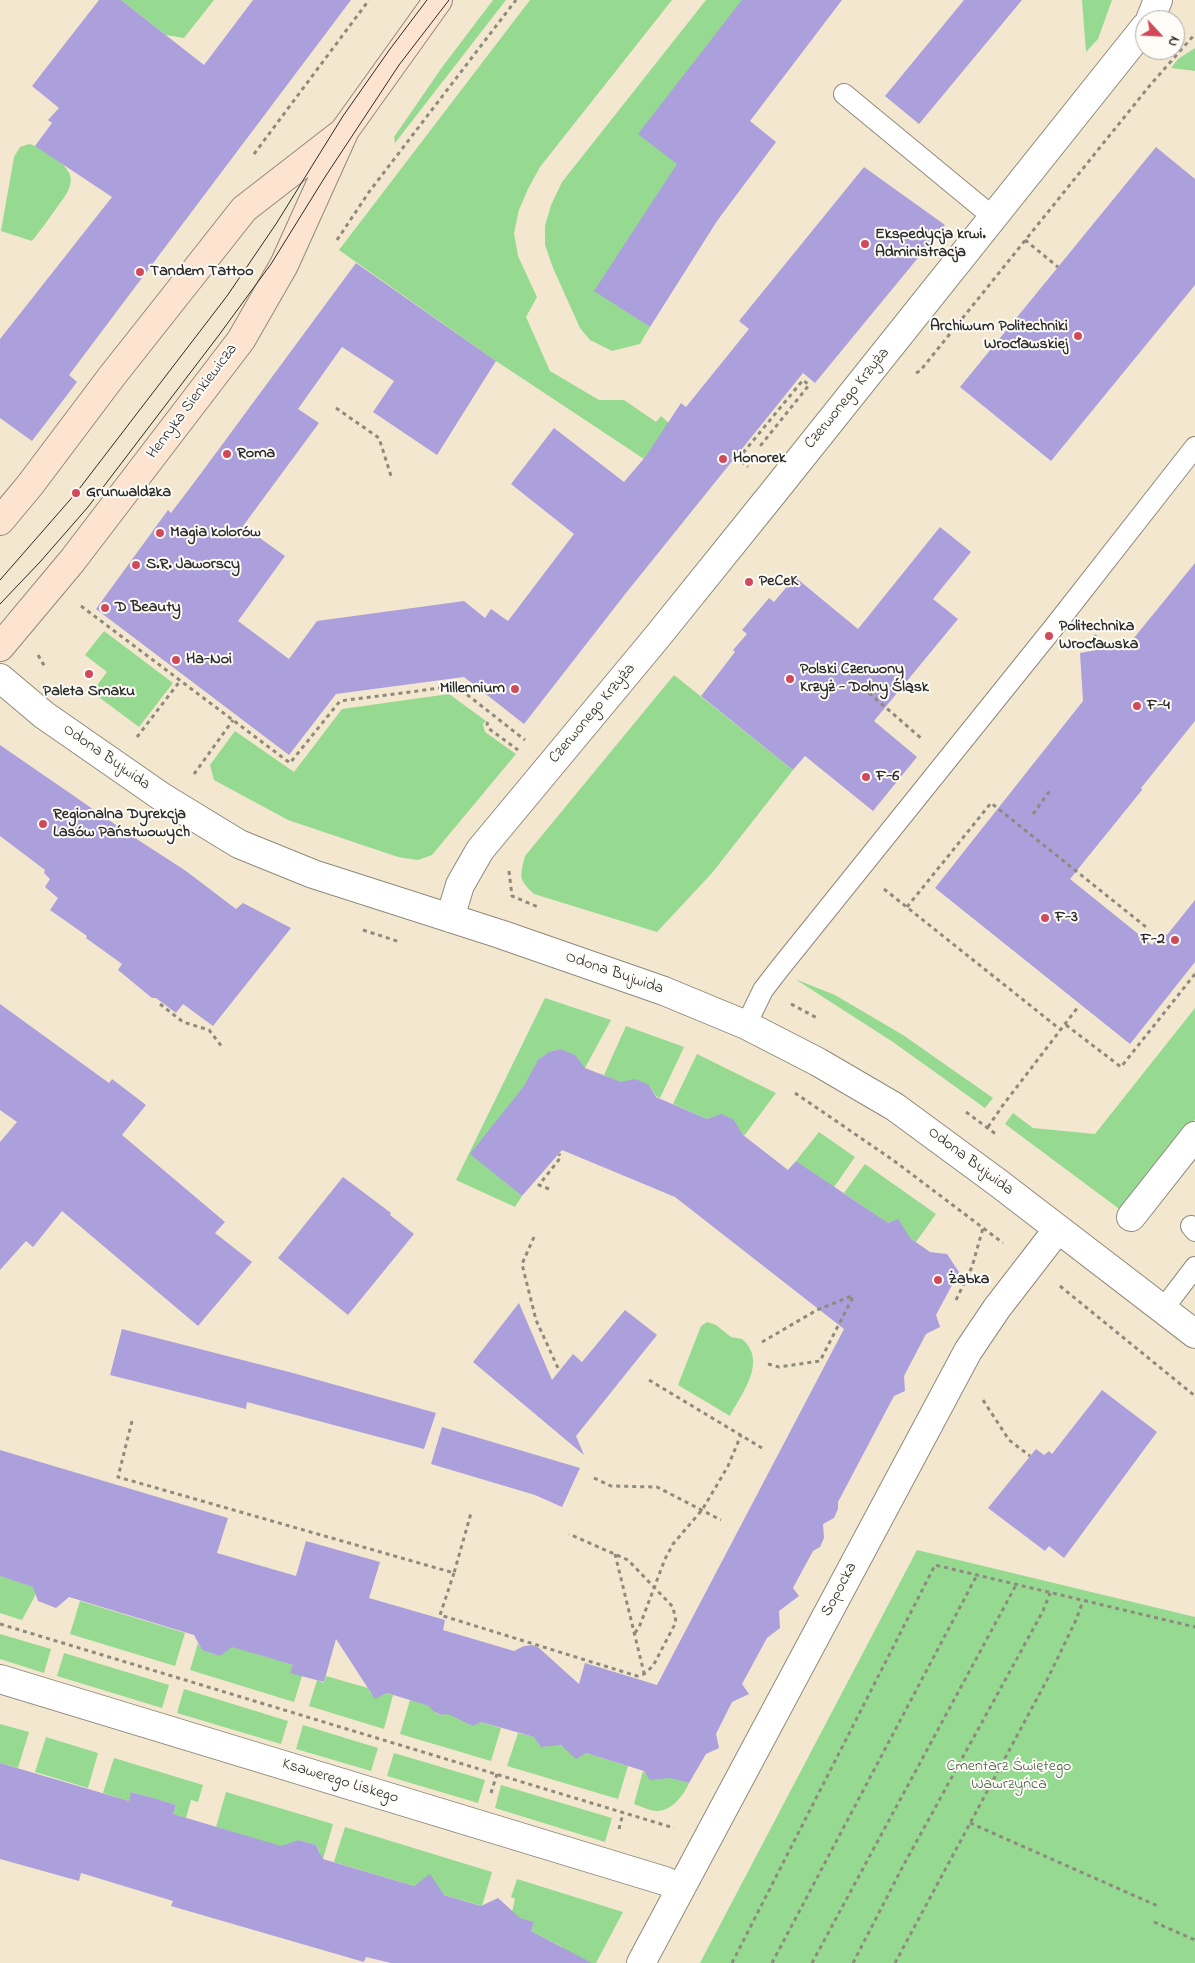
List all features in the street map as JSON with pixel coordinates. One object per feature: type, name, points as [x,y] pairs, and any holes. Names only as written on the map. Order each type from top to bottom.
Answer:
[{"type":"street","name":"Henryka Sienkiewicza","points":[[0,647],[72,561],[241,340],[284,265],[345,130],[438,0]]},
{"type":"street","name":"Czerwonego Krzyża","points":[[450,918],[460,885],[480,850],[667,625],[1135,40]]},
{"type":"street","name":"Henryka Sienkiewicza","points":[[0,521],[30,486],[112,376],[244,209],[345,130]]},
{"type":"street","name":"Odona Bujwida","points":[[0,678],[44,715],[162,797],[239,844],[313,874],[450,918],[664,991],[746,1024],[818,1062],[895,1107],[997,1182],[1195,1334]]},
{"type":"street","points":[[1131,1217],[1195,1136]]},
{"type":"street","name":"Sopocka","points":[[640,1963],[958,1370],[978,1336],[1021,1275],[1058,1229]]},
{"type":"street","name":"Ksawerego Liskego","points":[[0,1679],[665,1881],[680,1888]]},
{"type":"lane","points":[[844,94],[993,217]]},
{"type":"lane","points":[[746,1024],[763,990],[948,760],[1195,447]]},
{"type":"lane","points":[[1163,1309],[1195,1267]]},
{"type":"path","points":[[1185,45],[1195,34]]},
{"type":"path","points":[[1025,240],[1058,267]]},
{"type":"path","points":[[747,466],[736,458],[802,380],[809,385],[761,445],[766,448]]},
{"type":"path","points":[[336,408],[379,438],[392,479]]},
{"type":"path","points":[[78,603],[290,763],[340,701],[456,686],[523,738]]},
{"type":"path","points":[[137,737],[180,680]]},
{"type":"path","points":[[869,693],[948,760]]},
{"type":"path","points":[[193,776],[233,720]]},
{"type":"path","points":[[488,722],[488,728],[515,748]]},
{"type":"path","points":[[130,732],[143,742]]},
{"type":"path","points":[[188,772],[199,780]]},
{"type":"path","points":[[1033,814],[1051,789]]},
{"type":"path","points":[[907,907],[991,803],[1146,927]]},
{"type":"path","points":[[860,870],[1061,1030]]},
{"type":"path","points":[[1066,1025],[1121,1067],[1195,974]]},
{"type":"path","points":[[160,1004],[183,1022],[209,1030],[223,1048]]},
{"type":"path","points":[[988,1127],[1002,1105],[1066,1025],[1078,1007]]},
{"type":"path","points":[[789,1089],[893,1160],[994,1237]]},
{"type":"path","points":[[549,1189],[539,1185],[561,1157],[559,1154]]},
{"type":"path","points":[[534,1237],[522,1264],[536,1320],[558,1368]]},
{"type":"path","points":[[1064,1290],[1195,1396]]},
{"type":"path","points":[[762,1342],[817,1310],[854,1295],[820,1361],[779,1367],[768,1364]]},
{"type":"path","points":[[958,1370],[975,1387],[1009,1440],[1030,1456]]},
{"type":"path","points":[[649,1380],[762,1448]]},
{"type":"path","points":[[132,1421],[118,1477],[454,1573]]},
{"type":"path","points":[[635,1633],[655,1589],[665,1559],[673,1544],[702,1510],[728,1466],[741,1434]]},
{"type":"path","points":[[594,1478],[611,1486],[657,1487],[721,1520]]},
{"type":"path","points":[[472,1512],[440,1615],[637,1676],[644,1674],[653,1666],[676,1622],[673,1607],[628,1560],[569,1534]]},
{"type":"path","points":[[615,1554],[644,1674]]},
{"type":"path","points":[[732,1963],[935,1565],[1195,1627]]},
{"type":"path","points":[[772,1963],[977,1576]]},
{"type":"path","points":[[812,1963],[1016,1584]]},
{"type":"path","points":[[853,1963],[902,1868],[1043,1611],[1050,1593]]},
{"type":"path","points":[[895,1963],[1048,1678],[1083,1601]]},
{"type":"path","points":[[0,1624],[677,1829]]},
{"type":"path","points":[[970,1823],[1160,1907]]},
{"type":"path","points":[[1154,1922],[1195,1940]]},
{"type":"green space","points":[[121,0],[214,0],[184,38],[166,35]]},
{"type":"green space","points":[[493,0],[506,0],[395,143],[394,137],[443,66]]},
{"type":"green space","points":[[530,0],[672,0],[540,167],[519,210],[514,233],[518,256],[537,297],[526,317],[550,371],[599,400],[624,400],[656,422],[661,416],[671,425],[644,459],[496,361],[339,250]]},
{"type":"green space","points":[[706,0],[742,0],[679,162],[595,291],[650,327],[640,344],[612,351],[590,340],[580,328],[553,268],[545,245],[545,226],[551,205],[562,182]]},
{"type":"green space","points":[[1082,0],[1112,0],[1098,39],[1086,52]]},
{"type":"green space","points":[[1195,48],[1195,71],[1171,68],[1177,60],[1185,60],[1185,54]]},
{"type":"green space","points":[[29,144],[40,148],[56,159],[64,166],[71,178],[65,196],[32,241],[1,231],[14,157],[20,147]]},
{"type":"green space","points":[[104,631],[173,683],[139,727],[92,692],[107,672],[85,655]]},
{"type":"green space","points":[[674,675],[793,770],[712,873],[657,932],[534,894],[525,885],[521,873],[525,856]]},
{"type":"green space","points":[[449,694],[486,721],[483,724],[485,732],[516,754],[432,855],[418,860],[398,857],[288,820],[214,780],[210,765],[235,731],[294,772],[342,709]]},
{"type":"green space","points":[[795,979],[835,995],[903,1035],[993,1098],[985,1108],[893,1042]]},
{"type":"green space","points":[[545,998],[611,1020],[585,1068],[560,1049],[550,1052],[543,1057],[532,1072],[534,1074],[471,1154],[522,1196],[515,1207],[456,1180]]},
{"type":"green space","points":[[1195,1008],[1195,1119],[1122,1211],[1005,1124],[1013,1113],[1033,1128],[1095,1134]]},
{"type":"green space","points":[[626,1026],[684,1047],[660,1098],[656,1096],[649,1085],[621,1083],[604,1075]]},
{"type":"green space","points":[[697,1054],[776,1093],[744,1136],[733,1121],[726,1116],[715,1116],[707,1119],[673,1104]]},
{"type":"green space","points":[[819,1132],[855,1157],[834,1187],[796,1161]]},
{"type":"green space","points":[[865,1164],[936,1214],[916,1242],[905,1235],[902,1226],[897,1222],[887,1223],[844,1193]]},
{"type":"green space","points":[[707,1322],[716,1325],[731,1337],[742,1339],[753,1357],[750,1377],[730,1416],[678,1385],[701,1326]]},
{"type":"green space","name":"Cmentarz Świętego Wawrzyńca","points":[[917,1550],[1195,1617],[1195,1963],[700,1963]]},
{"type":"green space","points":[[0,1576],[37,1588],[36,1594],[22,1620],[0,1613]]},
{"type":"green space","points":[[80,1601],[185,1633],[175,1666],[70,1634]]},
{"type":"green space","points":[[0,1634],[51,1649],[44,1673],[0,1659]]},
{"type":"green space","points":[[198,1643],[202,1650],[220,1656],[227,1645],[293,1665],[302,1676],[294,1702],[190,1670]]},
{"type":"green space","points":[[64,1653],[169,1685],[162,1708],[57,1676]]},
{"type":"green space","points":[[326,1676],[368,1688],[376,1696],[387,1693],[393,1695],[384,1729],[309,1706],[317,1680],[324,1683]]},
{"type":"green space","points":[[184,1689],[288,1721],[281,1744],[177,1713]]},
{"type":"green space","points":[[410,1700],[430,1706],[436,1713],[441,1715],[450,1712],[472,1724],[481,1722],[501,1728],[491,1761],[400,1734]]},
{"type":"green space","points":[[0,1724],[29,1732],[18,1768],[0,1763]]},
{"type":"green space","points":[[303,1725],[378,1748],[371,1771],[296,1749]]},
{"type":"green space","points":[[518,1733],[535,1737],[541,1745],[560,1745],[580,1756],[586,1753],[628,1766],[618,1799],[507,1766]]},
{"type":"green space","points":[[46,1737],[98,1753],[88,1788],[35,1772]]},
{"type":"green space","points":[[394,1753],[485,1780],[478,1803],[387,1776]]},
{"type":"green space","points":[[114,1758],[203,1785],[198,1802],[191,1800],[186,1818],[173,1814],[176,1805],[132,1792],[129,1801],[103,1793]]},
{"type":"green space","points":[[643,1771],[652,1778],[658,1779],[665,1776],[689,1783],[681,1797],[668,1808],[657,1811],[651,1810],[634,1804]]},
{"type":"green space","points":[[501,1785],[612,1818],[605,1842],[495,1808]]},
{"type":"green space","points":[[226,1792],[333,1824],[323,1859],[318,1858],[320,1852],[316,1845],[299,1840],[289,1849],[216,1827]]},
{"type":"green space","points":[[345,1827],[492,1872],[482,1906],[441,1894],[437,1885],[430,1881],[423,1880],[414,1886],[334,1862]]},
{"type":"green space","points":[[517,1879],[623,1912],[596,1963],[554,1963],[562,1947],[531,1931],[534,1922],[511,1916],[515,1899],[511,1897]]},
{"type":"building","points":[[99,0],[121,0],[204,65],[253,0],[351,0],[69,375],[77,382],[32,441],[0,418],[0,339],[112,197],[35,146],[52,123],[48,120],[59,108],[32,86]]},
{"type":"building","points":[[742,0],[842,0],[750,121],[776,142],[717,221],[650,327],[594,291],[677,164],[638,134]]},
{"type":"building","points":[[964,0],[1022,0],[919,124],[885,96]]},
{"type":"building","name":"Archiwum Politechniki Wrocławskiej","points":[[1156,147],[1195,179],[1195,285],[1051,461],[960,387]]},
{"type":"building","points":[[864,167],[945,225],[815,383],[803,373],[626,593],[524,724],[464,677],[336,694],[289,755],[96,609],[168,510],[171,513],[199,476],[356,263],[496,361],[437,455],[373,412],[394,381],[342,347],[298,409],[319,423],[243,526],[285,556],[238,621],[289,659],[317,621],[464,601],[485,618],[491,609],[508,621],[574,534],[511,484],[554,428],[624,482],[646,456],[681,403],[686,407],[749,329],[739,321]]},
{"type":"building","points":[[940,527],[971,552],[933,599],[958,619],[874,721],[917,757],[873,811],[805,756],[793,770],[701,696],[735,652],[733,650],[747,634],[742,630],[769,598],[774,602],[795,577],[858,629]]},
{"type":"building","points":[[1195,563],[1195,721],[1070,879],[1152,945],[1162,932],[1167,935],[1195,900],[1195,962],[1130,1044],[935,888],[1083,701],[1080,653],[1129,644]]},
{"type":"building","points":[[0,745],[186,871],[236,909],[243,903],[291,928],[213,1026],[183,1004],[176,1013],[156,998],[152,998],[118,970],[122,964],[50,910],[58,898],[45,887],[50,879],[44,873],[45,870],[0,836]]},
{"type":"building","points":[[0,1004],[109,1083],[112,1079],[146,1105],[122,1135],[225,1222],[215,1233],[252,1262],[198,1326],[62,1211],[33,1247],[26,1241],[0,1270],[0,1142],[17,1122],[0,1110]]},
{"type":"building","points":[[560,1049],[575,1055],[585,1068],[621,1082],[635,1079],[649,1085],[656,1097],[707,1119],[721,1114],[733,1119],[743,1135],[788,1170],[796,1161],[888,1223],[898,1219],[910,1238],[930,1252],[947,1254],[959,1272],[936,1315],[940,1327],[926,1334],[904,1376],[905,1391],[894,1396],[838,1502],[838,1509],[834,1518],[823,1524],[824,1538],[820,1547],[813,1551],[793,1588],[799,1596],[779,1611],[780,1628],[767,1638],[742,1684],[749,1694],[732,1702],[716,1734],[719,1748],[706,1754],[689,1783],[670,1778],[650,1780],[644,1771],[586,1753],[576,1759],[561,1745],[541,1747],[534,1737],[481,1722],[473,1726],[448,1714],[441,1715],[433,1711],[429,1706],[387,1693],[375,1699],[336,1639],[324,1682],[290,1673],[293,1665],[232,1647],[220,1656],[202,1650],[194,1635],[69,1597],[56,1608],[38,1601],[33,1587],[0,1576],[0,1450],[228,1518],[217,1553],[296,1576],[306,1541],[380,1562],[369,1598],[445,1620],[443,1630],[514,1651],[524,1646],[533,1645],[539,1648],[579,1684],[585,1663],[657,1685],[844,1329],[675,1197],[562,1150],[522,1196],[470,1154],[524,1086],[538,1060],[549,1052]]},
{"type":"building","points":[[343,1177],[391,1213],[390,1215],[414,1234],[348,1315],[278,1258]]},
{"type":"building","points":[[519,1303],[552,1380],[573,1354],[582,1362],[625,1310],[657,1335],[576,1436],[584,1455],[473,1362]]},
{"type":"building","points":[[122,1329],[293,1373],[436,1413],[424,1449],[247,1402],[246,1409],[110,1375]]},
{"type":"building","points":[[1102,1390],[1157,1432],[1064,1558],[1049,1546],[1045,1551],[988,1508],[1036,1449],[1044,1455],[1049,1451],[1052,1454]]},
{"type":"building","points":[[442,1427],[580,1468],[562,1507],[535,1495],[431,1464]]},
{"type":"building","points":[[0,1763],[129,1801],[131,1792],[153,1798],[176,1805],[173,1814],[281,1846],[299,1840],[316,1845],[323,1859],[414,1886],[430,1874],[444,1895],[481,1906],[498,1898],[520,1918],[534,1922],[531,1931],[592,1963],[391,1963],[366,1957],[364,1962],[171,1906],[173,1901],[81,1873],[79,1881],[0,1859]]},
{"type":"tram line","points":[[0,580],[76,493],[227,296],[276,224],[343,116],[427,0]]},
{"type":"tram line","points":[[0,604],[88,507],[219,335],[271,264],[325,177],[399,65],[449,0]]},
{"type":"place","name":"Ekspedycja krwi. Administracja","points":[[865,244]]},
{"type":"place","name":"Tandem Tattoo","points":[[140,272]]},
{"type":"place","name":"Archiwum Politechniki Wrocławskiej","points":[[1078,336]]},
{"type":"place","name":"Roma","points":[[227,454]]},
{"type":"place","name":"Honorek","points":[[723,459]]},
{"type":"place","name":"Grunwaldzka","points":[[76,493]]},
{"type":"place","name":"Magia kolorów","points":[[160,533]]},
{"type":"place","name":"S.R. Jaworscy","points":[[136,565]]},
{"type":"place","name":"PeCeK","points":[[749,582]]},
{"type":"place","name":"D Beauty","points":[[105,608]]},
{"type":"place","name":"Politechnika Wrocławska","points":[[1049,636]]},
{"type":"place","name":"Ha-Noi","points":[[176,660]]},
{"type":"place","name":"Paleta Smaku","points":[[89,674]]},
{"type":"place","name":"Polski Czerwony Krzyż - Dolny Śląsk","points":[[790,679]]},
{"type":"place","name":"Millennium","points":[[515,689]]},
{"type":"place","name":"F-4","points":[[1137,706]]},
{"type":"place","name":"F-6","points":[[866,777]]},
{"type":"place","name":"Regionalna Dyrekcja Lasów Państwowych","points":[[43,824]]},
{"type":"place","name":"F-3","points":[[1045,918]]},
{"type":"place","name":"F-2","points":[[1175,940]]},
{"type":"place","name":"Żabka","points":[[938,1280]]}]
